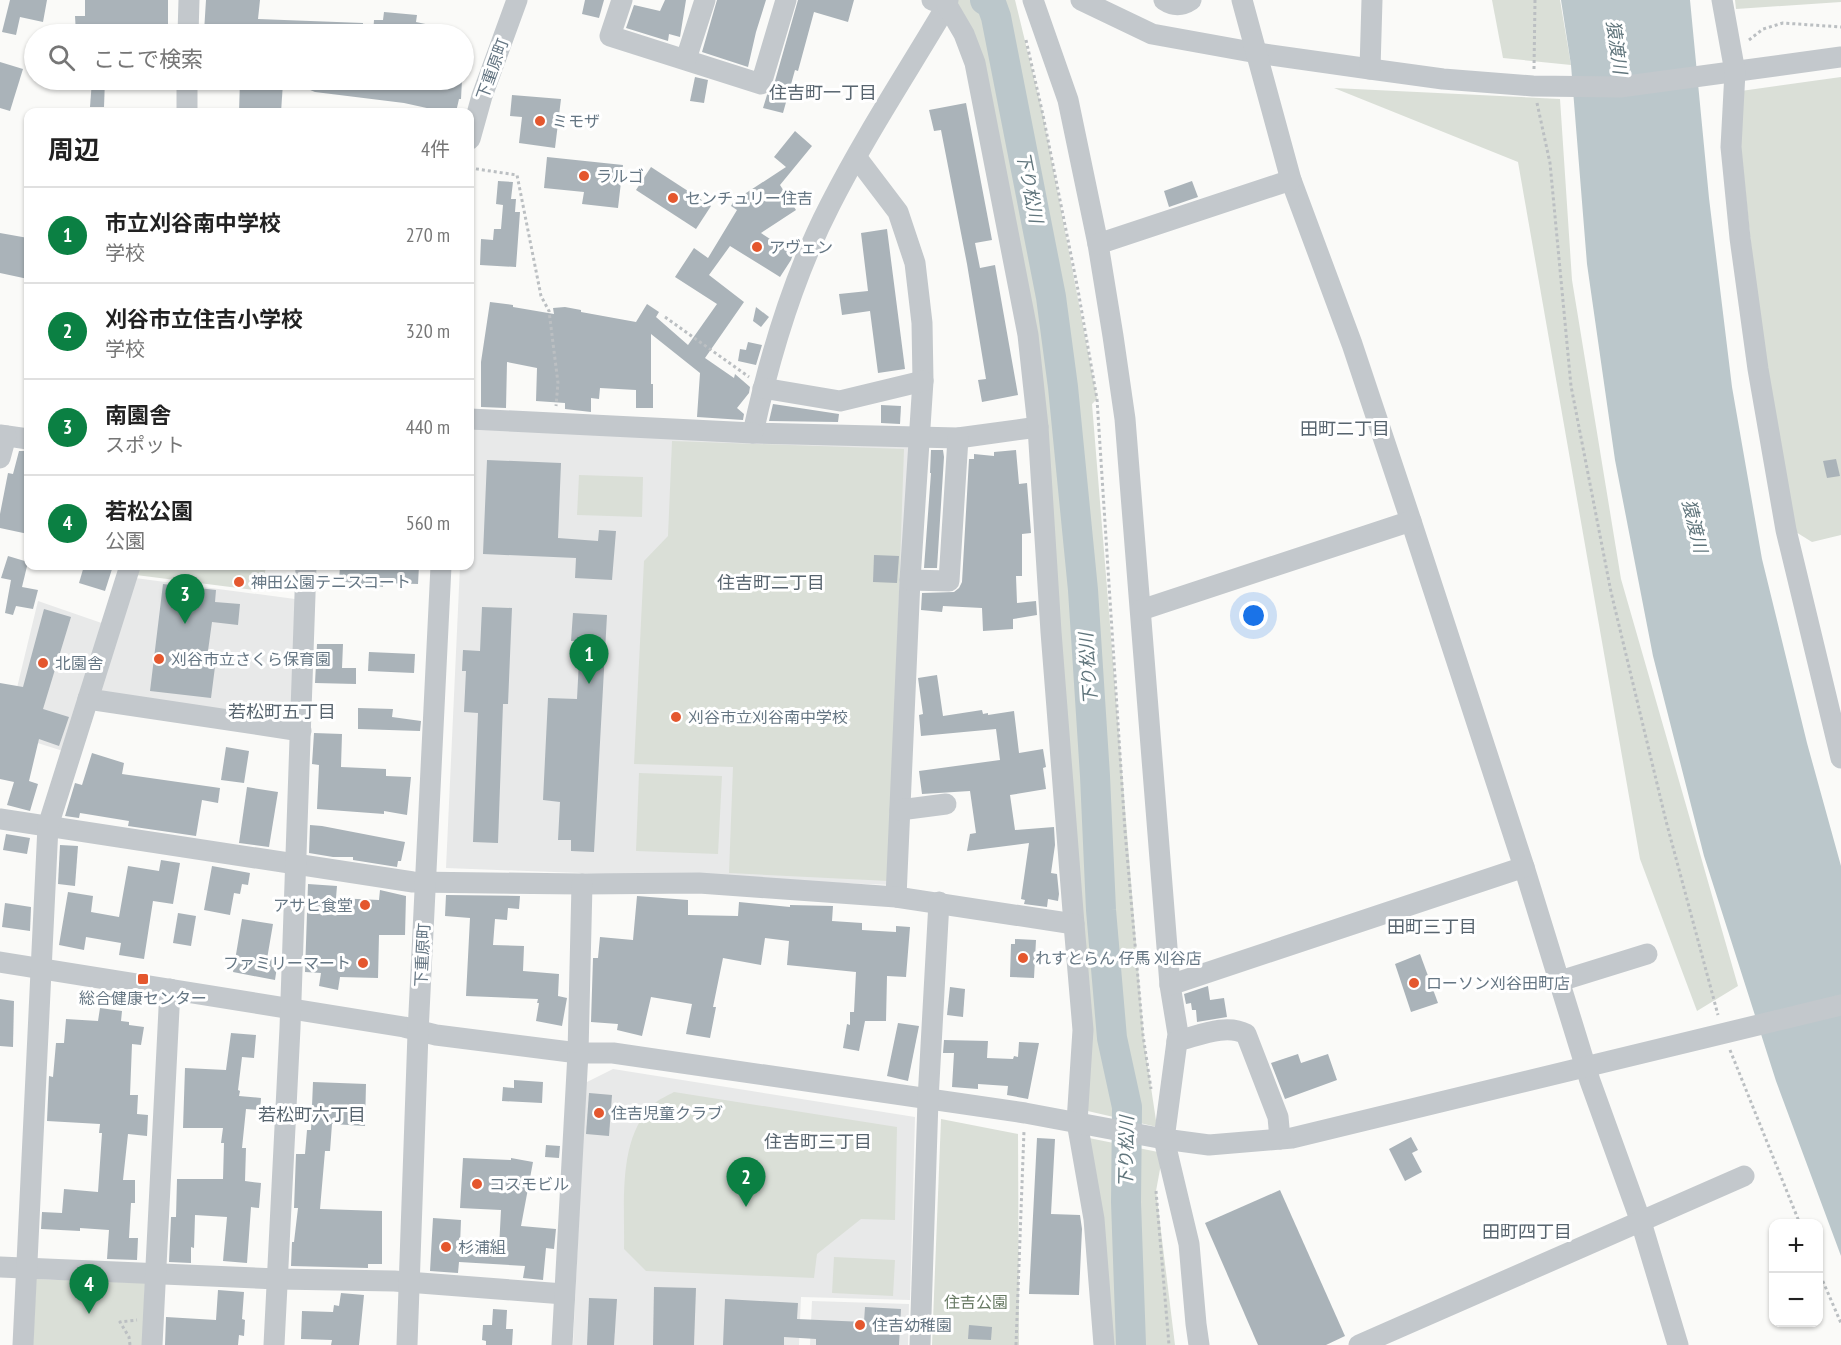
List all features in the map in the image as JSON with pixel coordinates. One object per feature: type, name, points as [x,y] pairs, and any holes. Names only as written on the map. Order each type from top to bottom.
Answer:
[{"type":"street","points":[[188,24],[189,0]]},
{"type":"street","name":"下重原町","points":[[474,125],[517,0]]},
{"type":"street","points":[[622,0],[610,36],[761,84],[786,0]]},
{"type":"street","points":[[686,59],[705,0]]},
{"type":"street","points":[[1033,0],[1068,100],[1098,244],[1125,419],[1170,985],[1178,1034],[1161,1138],[1189,1244],[1199,1345]]},
{"type":"street","points":[[1081,0],[1105,5],[1152,33],[1257,53],[1443,79],[1533,86],[1620,87],[1841,57]]},
{"type":"street","points":[[1164,0],[1173,4],[1182,4],[1191,0]]},
{"type":"street","points":[[1242,0],[1291,180],[1352,344],[1411,521],[1524,867],[1590,1081],[1641,1222],[1678,1345]]},
{"type":"street","points":[[1370,69],[1372,0]]},
{"type":"street","points":[[1722,0],[1735,72],[1731,147],[1740,238],[1758,369],[1786,530],[1841,758]]},
{"type":"street","points":[[753,433],[781,322],[802,267],[830,206],[942,2],[964,34],[975,63],[1028,335],[1038,428],[1051,632],[1083,1030],[1077,1122],[1094,1219],[1104,1345]]},
{"type":"street","points":[[187,90],[187,108]]},
{"type":"street","points":[[857,158],[898,212],[915,263],[922,323],[923,381],[910,580],[896,897]]},
{"type":"street","points":[[1098,244],[1291,180]]},
{"type":"street","points":[[763,388],[840,401],[923,381]]},
{"type":"street","points":[[474,419],[918,439],[958,438],[1038,428]]},
{"type":"street","points":[[0,458],[3,436],[24,439]]},
{"type":"street","points":[[910,580],[949,581],[958,438]]},
{"type":"street","points":[[1141,610],[1411,521]]},
{"type":"street","points":[[23,1345],[48,826],[129,570]]},
{"type":"street","points":[[274,1345],[296,865],[306,570]]},
{"type":"street","name":"下重原町","points":[[407,1345],[418,1030],[441,570]]},
{"type":"street","points":[[88,699],[301,731]]},
{"type":"street","points":[[900,810],[946,804]]},
{"type":"street","points":[[0,819],[412,882],[699,883],[896,897],[1074,924]]},
{"type":"street","points":[[1170,985],[1524,867]]},
{"type":"street","points":[[562,1345],[578,1053],[582,884]]},
{"type":"street","points":[[920,1345],[928,1100],[939,902]]},
{"type":"street","points":[[1560,981],[1647,954]]},
{"type":"street","points":[[0,962],[418,1030],[436,1035],[578,1053],[613,1053],[1025,1113],[1209,1145],[1292,1138],[1841,1005]]},
{"type":"street","points":[[152,1345],[170,989]]},
{"type":"street","points":[[1177,1041],[1198,1034],[1238,1030],[1246,1034],[1278,1117],[1280,1139]]},
{"type":"street","points":[[1359,1345],[1744,1176]]},
{"type":"street","points":[[0,1267],[410,1283],[564,1294]]},
{"type":"path","points":[[1535,0],[1533,86],[1550,163],[1572,386],[1611,592],[1665,821],[1722,1033],[1798,1219]]},
{"type":"path","points":[[1745,43],[1763,29],[1783,23],[1841,27]]},
{"type":"path","points":[[1024,34],[1076,278],[1097,399],[1125,831],[1143,1035],[1152,1095]]},
{"type":"path","points":[[474,169],[517,175],[541,296],[549,311],[558,383],[555,423]]},
{"type":"path","points":[[665,317],[722,356],[763,388]]},
{"type":"path","points":[[1016,1345],[1025,1113]]},
{"type":"path","points":[[1156,1191],[1169,1345]]},
{"type":"path","points":[[1819,1273],[1841,1323]]},
{"type":"path","points":[[120,1322],[129,1337],[130,1345]]},
{"type":"shaded area","name":"刈谷市立刈谷南中学校","points":[[474,429],[910,444],[892,885],[446,868],[460,570],[474,570]]},
{"type":"shaded area","name":"刈谷市立さくら保育園","points":[[135,578],[295,599],[292,723],[82,690],[63,751],[6,733],[38,601],[116,628]]},
{"type":"shaded area","points":[[613,1069],[915,1117],[910,1300],[801,1297],[799,1345],[573,1345],[585,1083]]},
{"type":"shaded area","name":"住吉幼稚園","points":[[812,1301],[909,1304],[908,1345],[810,1345]]},
{"type":"green space","points":[[948,0],[1015,0],[1043,115],[1097,399],[1092,404],[1144,1041],[1157,1127],[1079,1109],[1038,436],[975,63]]},
{"type":"green space","points":[[1492,0],[1560,0],[1571,65],[1503,58]]},
{"type":"green space","points":[[1735,0],[1841,0],[1841,2],[1736,9]]},
{"type":"green space","points":[[1841,77],[1841,535],[1812,542],[1791,529],[1765,376],[1739,132],[1741,91]]},
{"type":"green space","points":[[1334,88],[1560,99],[1572,280],[1621,579],[1738,986],[1697,1011],[1640,859],[1518,162]]},
{"type":"green space","points":[[672,441],[904,449],[889,881],[729,873],[733,767],[634,764],[644,561],[668,536]]},
{"type":"green space","points":[[579,475],[643,477],[642,517],[577,515]]},
{"type":"green space","name":"神田公園テニスコート","points":[[138,570],[265,570],[262,591],[136,575]]},
{"type":"green space","points":[[639,773],[722,776],[718,854],[636,851]]},
{"type":"green space","points":[[674,1092],[897,1127],[895,1220],[861,1219],[817,1254],[814,1278],[646,1271],[624,1249],[624,1192],[629,1152],[642,1118],[656,1102]]},
{"type":"green space","name":"住吉公園","points":[[941,1119],[1018,1134],[1019,1345],[932,1345]]},
{"type":"green space","points":[[1079,1136],[1163,1153],[1156,1191],[1175,1345],[1104,1345]]},
{"type":"green space","points":[[834,1257],[895,1260],[893,1296],[832,1293]]},
{"type":"green space","points":[[36,1279],[145,1283],[143,1345],[33,1345]]},
{"type":"water","name":"猿渡川","points":[[1561,0],[1690,0],[1709,198],[1732,387],[1762,559],[1807,743],[1841,866],[1841,1256],[1776,1081],[1704,856],[1653,656],[1615,460],[1587,264],[1571,65]]},
{"type":"building","points":[[10,0],[47,0],[43,22],[20,17],[16,35],[2,32]]},
{"type":"building","points":[[85,0],[168,0],[168,24],[75,24],[75,16],[85,16]]},
{"type":"building","points":[[206,0],[260,0],[258,19],[363,23],[363,24],[204,24]]},
{"type":"building","points":[[585,0],[604,0],[599,18],[582,14]]},
{"type":"building","points":[[665,0],[686,0],[680,37],[669,34],[668,41],[626,28],[634,5],[660,11]]},
{"type":"building","points":[[717,0],[766,0],[748,67],[702,52]]},
{"type":"building","points":[[798,0],[854,0],[848,22],[814,12],[798,71],[795,70],[783,113],[763,108],[767,95],[773,88]]},
{"type":"building","points":[[384,12],[417,15],[416,22],[425,24],[374,24],[374,20],[383,20]]},
{"type":"building","points":[[0,62],[23,69],[10,111],[0,108]]},
{"type":"building","points":[[695,77],[708,80],[704,103],[690,101]]},
{"type":"building","points":[[91,90],[105,90],[104,107],[90,107]]},
{"type":"building","points":[[240,90],[283,90],[281,108],[239,108]]},
{"type":"building","points":[[310,90],[461,90],[457,108],[427,108]]},
{"type":"building","name":"ミモザ","points":[[512,95],[561,99],[555,148],[519,143],[522,117],[510,116]]},
{"type":"building","points":[[966,103],[992,240],[975,243],[980,268],[995,265],[1018,395],[982,402],[978,380],[986,379],[967,264],[941,130],[934,131],[929,110]]},
{"type":"building","points":[[795,131],[812,146],[780,185],[796,210],[761,233],[793,254],[791,260],[780,277],[730,246],[709,275],[744,302],[705,358],[734,378],[735,374],[750,387],[749,393],[737,408],[744,414],[743,420],[697,417],[700,373],[651,334],[653,408],[636,408],[636,390],[600,388],[599,399],[591,398],[591,412],[565,409],[565,403],[536,401],[537,368],[507,362],[506,408],[481,407],[481,362],[490,302],[554,314],[553,308],[565,307],[636,322],[647,304],[659,312],[656,317],[688,345],[717,304],[675,277],[694,248],[708,258],[737,210],[731,206],[737,195],[740,197],[786,167],[774,157]]},
{"type":"building","name":"ラルゴ","points":[[547,157],[623,165],[618,208],[582,204],[584,192],[544,188]]},
{"type":"building","name":"センチュリー住吉","points":[[651,167],[711,206],[696,229],[636,190]]},
{"type":"building","points":[[498,181],[513,182],[511,199],[516,199],[515,212],[520,212],[516,267],[480,265],[481,239],[493,240],[494,229],[501,229],[503,205],[496,204]]},
{"type":"building","points":[[1192,181],[1198,197],[1169,207],[1164,191]]},
{"type":"building","points":[[887,229],[905,369],[878,373],[870,311],[842,315],[839,294],[868,291],[861,233]]},
{"type":"building","points":[[0,233],[24,237],[24,278],[0,273]]},
{"type":"building","points":[[756,307],[769,317],[761,327],[753,321]]},
{"type":"building","points":[[748,342],[762,345],[756,365],[738,361],[740,349],[746,350]]},
{"type":"building","points":[[773,404],[839,414],[838,422],[769,421]]},
{"type":"building","points":[[881,405],[901,406],[900,424],[881,423]]},
{"type":"building","points":[[931,450],[943,450],[944,457],[937,568],[924,568],[931,473]]},
{"type":"building","points":[[1016,450],[1019,484],[1027,483],[1031,533],[1022,534],[1022,576],[1016,576],[1017,603],[1036,601],[1037,615],[1013,619],[1013,629],[983,631],[982,608],[943,606],[942,612],[921,610],[922,593],[954,592],[962,582],[969,459],[974,459],[974,454],[994,456],[994,452]]},
{"type":"building","points":[[19,451],[24,451],[24,533],[0,528],[0,514],[8,473],[13,474]]},
{"type":"building","points":[[1836,459],[1840,476],[1827,478],[1823,461]]},
{"type":"building","points":[[487,460],[561,463],[558,538],[598,541],[599,530],[616,531],[612,580],[575,578],[576,558],[483,554]]},
{"type":"building","points":[[874,555],[899,556],[897,583],[873,582]]},
{"type":"building","points":[[8,556],[24,561],[24,570],[26,570],[22,587],[38,590],[33,609],[16,606],[13,615],[5,613],[11,580],[1,578]]},
{"type":"building","points":[[83,570],[112,570],[105,591],[79,583]]},
{"type":"building","points":[[340,570],[419,570],[418,584],[383,583],[383,587],[339,581]]},
{"type":"building","points":[[163,584],[216,590],[215,602],[240,604],[238,625],[212,622],[207,658],[216,659],[211,698],[150,691]]},
{"type":"building","points":[[482,607],[512,608],[508,704],[503,704],[498,843],[473,842],[478,713],[464,712],[466,671],[462,671],[463,650],[480,651]]},
{"type":"building","points":[[44,609],[71,617],[43,709],[69,717],[59,746],[39,739],[29,781],[38,784],[30,811],[7,805],[14,782],[0,779],[0,683],[23,687]]},
{"type":"building","points":[[573,613],[607,615],[594,852],[571,851],[571,840],[558,840],[560,802],[543,800],[548,698],[577,699],[580,641],[571,641]]},
{"type":"building","points":[[317,644],[343,644],[342,668],[356,668],[356,684],[315,683]]},
{"type":"building","points":[[369,652],[415,654],[414,673],[368,671]]},
{"type":"building","points":[[937,675],[943,716],[982,710],[983,714],[988,713],[988,715],[1014,711],[1019,753],[1043,749],[1046,789],[1010,795],[1015,830],[1054,827],[1055,845],[1051,873],[1057,874],[1059,894],[1058,901],[1048,899],[1047,907],[1024,904],[1025,900],[1021,899],[1029,843],[967,851],[970,834],[976,833],[970,791],[922,794],[919,771],[1000,760],[996,729],[921,736],[919,715],[923,714],[918,678]]},
{"type":"building","points":[[358,708],[393,709],[392,717],[421,721],[420,731],[358,729]]},
{"type":"building","points":[[314,733],[342,734],[341,767],[386,769],[386,776],[411,777],[407,815],[384,811],[384,814],[317,809],[319,765],[312,764]]},
{"type":"building","points":[[226,747],[249,751],[244,783],[221,780]]},
{"type":"building","points":[[92,753],[124,763],[122,774],[220,788],[218,803],[202,800],[196,836],[128,826],[129,821],[80,813],[79,818],[65,816],[75,783],[82,785]]},
{"type":"building","points":[[247,787],[278,792],[269,847],[239,843]]},
{"type":"building","points":[[310,825],[405,842],[401,861],[398,861],[397,867],[353,860],[353,857],[333,857],[309,853]]},
{"type":"building","points":[[6,834],[30,838],[27,854],[3,850]]},
{"type":"building","points":[[60,845],[78,846],[75,886],[58,884]]},
{"type":"building","points":[[161,860],[180,863],[173,904],[153,901],[144,959],[119,955],[121,943],[86,937],[84,950],[59,945],[68,892],[93,896],[91,912],[119,917],[128,866],[159,871]]},
{"type":"building","points":[[212,866],[250,873],[248,885],[242,884],[240,894],[234,893],[230,915],[204,910]]},
{"type":"building","points":[[308,884],[337,886],[336,898],[379,900],[380,890],[406,896],[405,935],[379,935],[378,978],[340,977],[338,990],[319,986],[321,973],[305,972]]},
{"type":"building","points":[[446,895],[520,896],[519,909],[508,908],[507,920],[495,919],[493,945],[524,946],[523,971],[559,974],[558,996],[567,998],[562,1026],[536,1021],[538,999],[466,996],[470,918],[445,916]]},
{"type":"building","points":[[637,896],[688,900],[688,915],[738,916],[739,902],[790,907],[790,905],[833,906],[832,921],[862,923],[862,930],[896,932],[896,926],[910,927],[906,977],[887,976],[886,1021],[865,1021],[859,1051],[843,1048],[847,1024],[850,1025],[850,1012],[854,1012],[856,972],[787,965],[789,941],[765,938],[761,965],[723,958],[713,1007],[716,1007],[710,1038],[686,1034],[692,1004],[651,997],[642,1036],[617,1030],[618,1024],[591,1022],[593,958],[598,958],[600,937],[633,940]]},
{"type":"building","points":[[5,903],[31,907],[30,931],[2,927]]},
{"type":"building","points":[[178,913],[196,916],[191,946],[173,943]]},
{"type":"building","points":[[242,919],[273,924],[267,959],[278,960],[275,980],[233,972]]},
{"type":"building","name":"れすとらん 仔馬 刈谷店","points":[[1015,939],[1036,940],[1034,978],[1010,977],[1011,944],[1015,944]]},
{"type":"building","points":[[1420,954],[1438,1003],[1411,1012],[1395,964]]},
{"type":"building","points":[[1208,986],[1210,1000],[1224,998],[1227,1017],[1197,1022],[1196,1010],[1192,1010],[1191,1003],[1186,1004],[1184,994]]},
{"type":"building","points":[[950,987],[965,989],[963,1017],[947,1015]]},
{"type":"building","points":[[0,999],[14,1001],[13,1047],[0,1046]]},
{"type":"building","points":[[100,1008],[122,1011],[121,1021],[129,1022],[129,1025],[144,1027],[141,1045],[132,1044],[130,1095],[138,1095],[137,1114],[148,1115],[147,1136],[128,1134],[123,1180],[135,1180],[135,1203],[131,1203],[129,1238],[138,1238],[137,1260],[107,1259],[109,1230],[41,1229],[42,1212],[62,1213],[64,1189],[98,1192],[102,1133],[99,1133],[100,1124],[47,1121],[49,1076],[53,1077],[56,1043],[64,1043],[66,1019],[98,1021]]},
{"type":"building","points":[[898,1023],[919,1026],[908,1081],[887,1076]]},
{"type":"building","points":[[231,1033],[256,1035],[254,1058],[242,1057],[238,1090],[240,1091],[239,1096],[261,1098],[260,1110],[246,1109],[242,1148],[246,1148],[245,1181],[261,1183],[259,1208],[251,1207],[247,1263],[223,1261],[227,1217],[195,1215],[191,1263],[169,1262],[171,1217],[176,1217],[177,1179],[223,1179],[224,1143],[221,1143],[223,1128],[183,1128],[185,1068],[226,1070]]},
{"type":"building","points":[[944,1040],[988,1041],[987,1058],[1013,1059],[1014,1056],[1018,1057],[1019,1042],[1039,1043],[1028,1099],[1007,1095],[1008,1086],[978,1084],[978,1089],[952,1087],[954,1053],[943,1053]]},
{"type":"building","points":[[1298,1054],[1301,1063],[1328,1054],[1337,1080],[1285,1099],[1271,1063]]},
{"type":"building","points":[[514,1080],[543,1082],[542,1103],[502,1101],[503,1087],[514,1088]]},
{"type":"building","points":[[313,1082],[366,1084],[365,1126],[332,1124],[330,1151],[325,1151],[320,1209],[382,1211],[382,1264],[368,1264],[368,1268],[291,1266],[292,1242],[294,1242],[298,1208],[294,1208],[296,1154],[305,1154],[307,1130],[311,1130]]},
{"type":"building","points":[[589,1093],[612,1095],[609,1136],[586,1134]]},
{"type":"building","points":[[1411,1137],[1418,1150],[1412,1153],[1422,1172],[1405,1181],[1389,1149]]},
{"type":"building","points":[[1037,1138],[1055,1139],[1051,1214],[1080,1215],[1082,1229],[1079,1295],[1029,1294]]},
{"type":"building","points":[[546,1145],[560,1146],[559,1158],[545,1157]]},
{"type":"building","points":[[463,1158],[511,1160],[511,1158],[533,1162],[521,1226],[556,1229],[554,1249],[546,1248],[543,1280],[523,1278],[525,1266],[459,1262],[458,1273],[430,1271],[433,1218],[461,1220],[460,1245],[499,1248],[501,1210],[460,1208]]},
{"type":"building","points":[[1280,1190],[1345,1336],[1326,1345],[1258,1345],[1205,1223]]},
{"type":"building","points":[[654,1287],[696,1288],[694,1345],[653,1345]]},
{"type":"building","points":[[218,1290],[244,1292],[242,1319],[245,1320],[244,1336],[239,1335],[238,1345],[165,1345],[166,1317],[216,1320]]},
{"type":"building","points":[[341,1293],[364,1295],[359,1345],[331,1345],[332,1340],[301,1339],[302,1311],[333,1312],[334,1305],[339,1306]]},
{"type":"building","points":[[589,1298],[617,1299],[614,1345],[587,1345]]},
{"type":"building","points":[[725,1299],[798,1303],[797,1319],[864,1322],[865,1307],[901,1309],[899,1345],[816,1345],[816,1339],[784,1337],[784,1345],[723,1345]]},
{"type":"building","points":[[493,1309],[507,1310],[506,1329],[513,1329],[512,1345],[486,1345],[486,1341],[482,1340],[483,1325],[492,1325]]},
{"type":"building","points":[[969,1325],[992,1327],[991,1340],[968,1339]]},
{"type":"waterway","name":"下り松川","points":[[985,0],[991,3],[996,17],[1051,297],[1063,387],[1083,590],[1101,910],[1112,1038],[1127,1107],[1126,1202],[1131,1345]]},
{"type":"place","name":"ミモザ","points":[[540,121]]},
{"type":"place","name":"ラルゴ","points":[[584,176]]},
{"type":"place","name":"センチュリー住吉","points":[[673,198]]},
{"type":"place","name":"アヴェン","points":[[757,247]]},
{"type":"place","name":"神田公園テニスコート","points":[[239,582]]},
{"type":"place","name":"南園舎","points":[[185,624]]},
{"type":"place","name":"刈谷市立さくら保育園","points":[[159,659]]},
{"type":"place","name":"北園舎","points":[[43,663]]},
{"type":"place","name":"市立刈谷南中学校","points":[[589,684]]},
{"type":"place","name":"刈谷市立刈谷南中学校","points":[[676,717]]},
{"type":"place","name":"アサヒ食堂","points":[[365,905]]},
{"type":"place","name":"れすとらん 仔馬 刈谷店","points":[[1023,958]]},
{"type":"place","name":"ファミリーマート","points":[[363,963]]},
{"type":"place","name":"総合健康センター","points":[[143,979]]},
{"type":"place","name":"ローソン刈谷田町店","points":[[1414,983]]},
{"type":"place","name":"住吉児童クラブ","points":[[599,1113]]},
{"type":"place","name":"コスモビル","points":[[477,1184]]},
{"type":"place","name":"刈谷市立住吉小学校","points":[[746,1207]]},
{"type":"place","name":"杉浦組","points":[[446,1247]]},
{"type":"place","name":"若松公園","points":[[89,1314]]},
{"type":"place","name":"住吉幼稚園","points":[[860,1325]]},
{"type":"district","name":"住吉町一丁目","points":[[823,92]]},
{"type":"district","name":"田町二丁目","points":[[1345,428]]},
{"type":"district","name":"住吉町二丁目","points":[[771,582]]},
{"type":"district","name":"若松町五丁目","points":[[282,711]]},
{"type":"district","name":"田町三丁目","points":[[1432,926]]},
{"type":"district","name":"若松町六丁目","points":[[312,1114]]},
{"type":"district","name":"住吉町三丁目","points":[[818,1141]]},
{"type":"district","name":"田町四丁目","points":[[1527,1231]]}]
